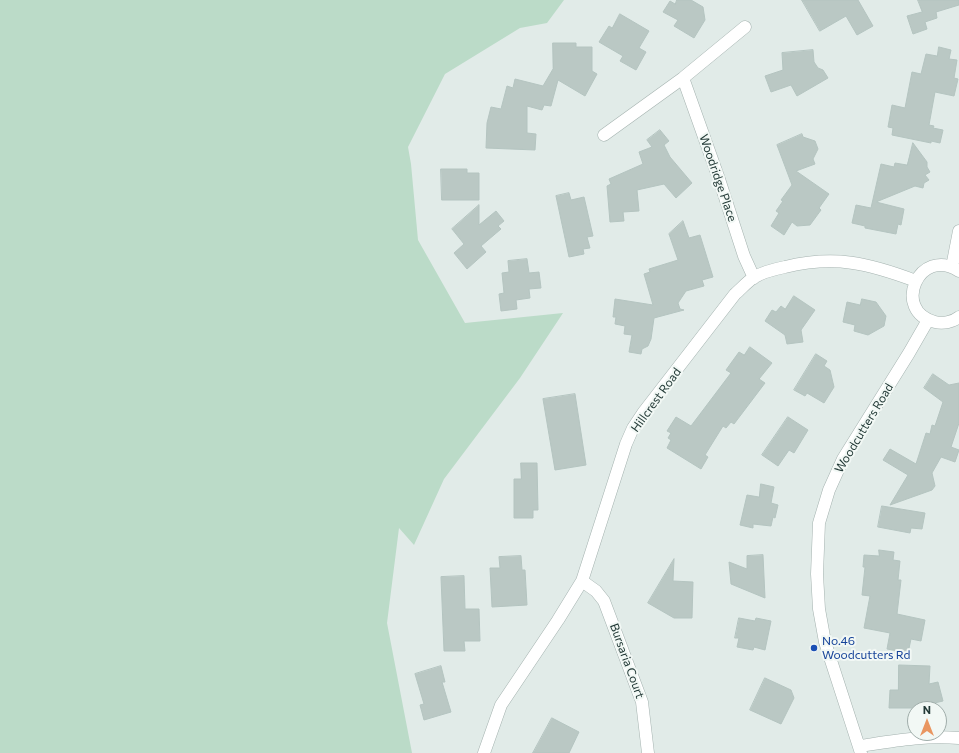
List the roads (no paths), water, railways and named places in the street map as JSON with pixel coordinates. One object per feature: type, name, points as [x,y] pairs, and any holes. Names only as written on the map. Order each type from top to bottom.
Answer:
[{"type":"street","points":[[604,135],[684,78],[745,27]]},
{"type":"street","name":"Woodridge Place","points":[[684,78],[744,256],[754,278]]},
{"type":"street","points":[[959,231],[955,269],[936,266],[928,269],[921,274],[913,289],[914,303],[921,314],[928,320],[938,323],[947,322],[959,317]]},
{"type":"street","name":"Hillcrest Road","points":[[484,753],[501,705],[558,620],[582,581],[626,444],[633,428],[735,294],[754,278],[775,269],[797,264],[838,260],[874,266],[916,281]]},
{"type":"street","name":"Woodcutters Road","points":[[860,750],[825,642],[819,609],[817,574],[819,523],[828,490],[843,459],[928,320]]},
{"type":"street","name":"Bursaria Court","points":[[582,581],[596,591],[604,601],[642,702],[648,753]]},
{"type":"street","points":[[860,750],[904,739],[942,736],[959,738]]},
{"type":"place","name":"No.46 Woodcutters Rd","points":[[814,648]]}]
